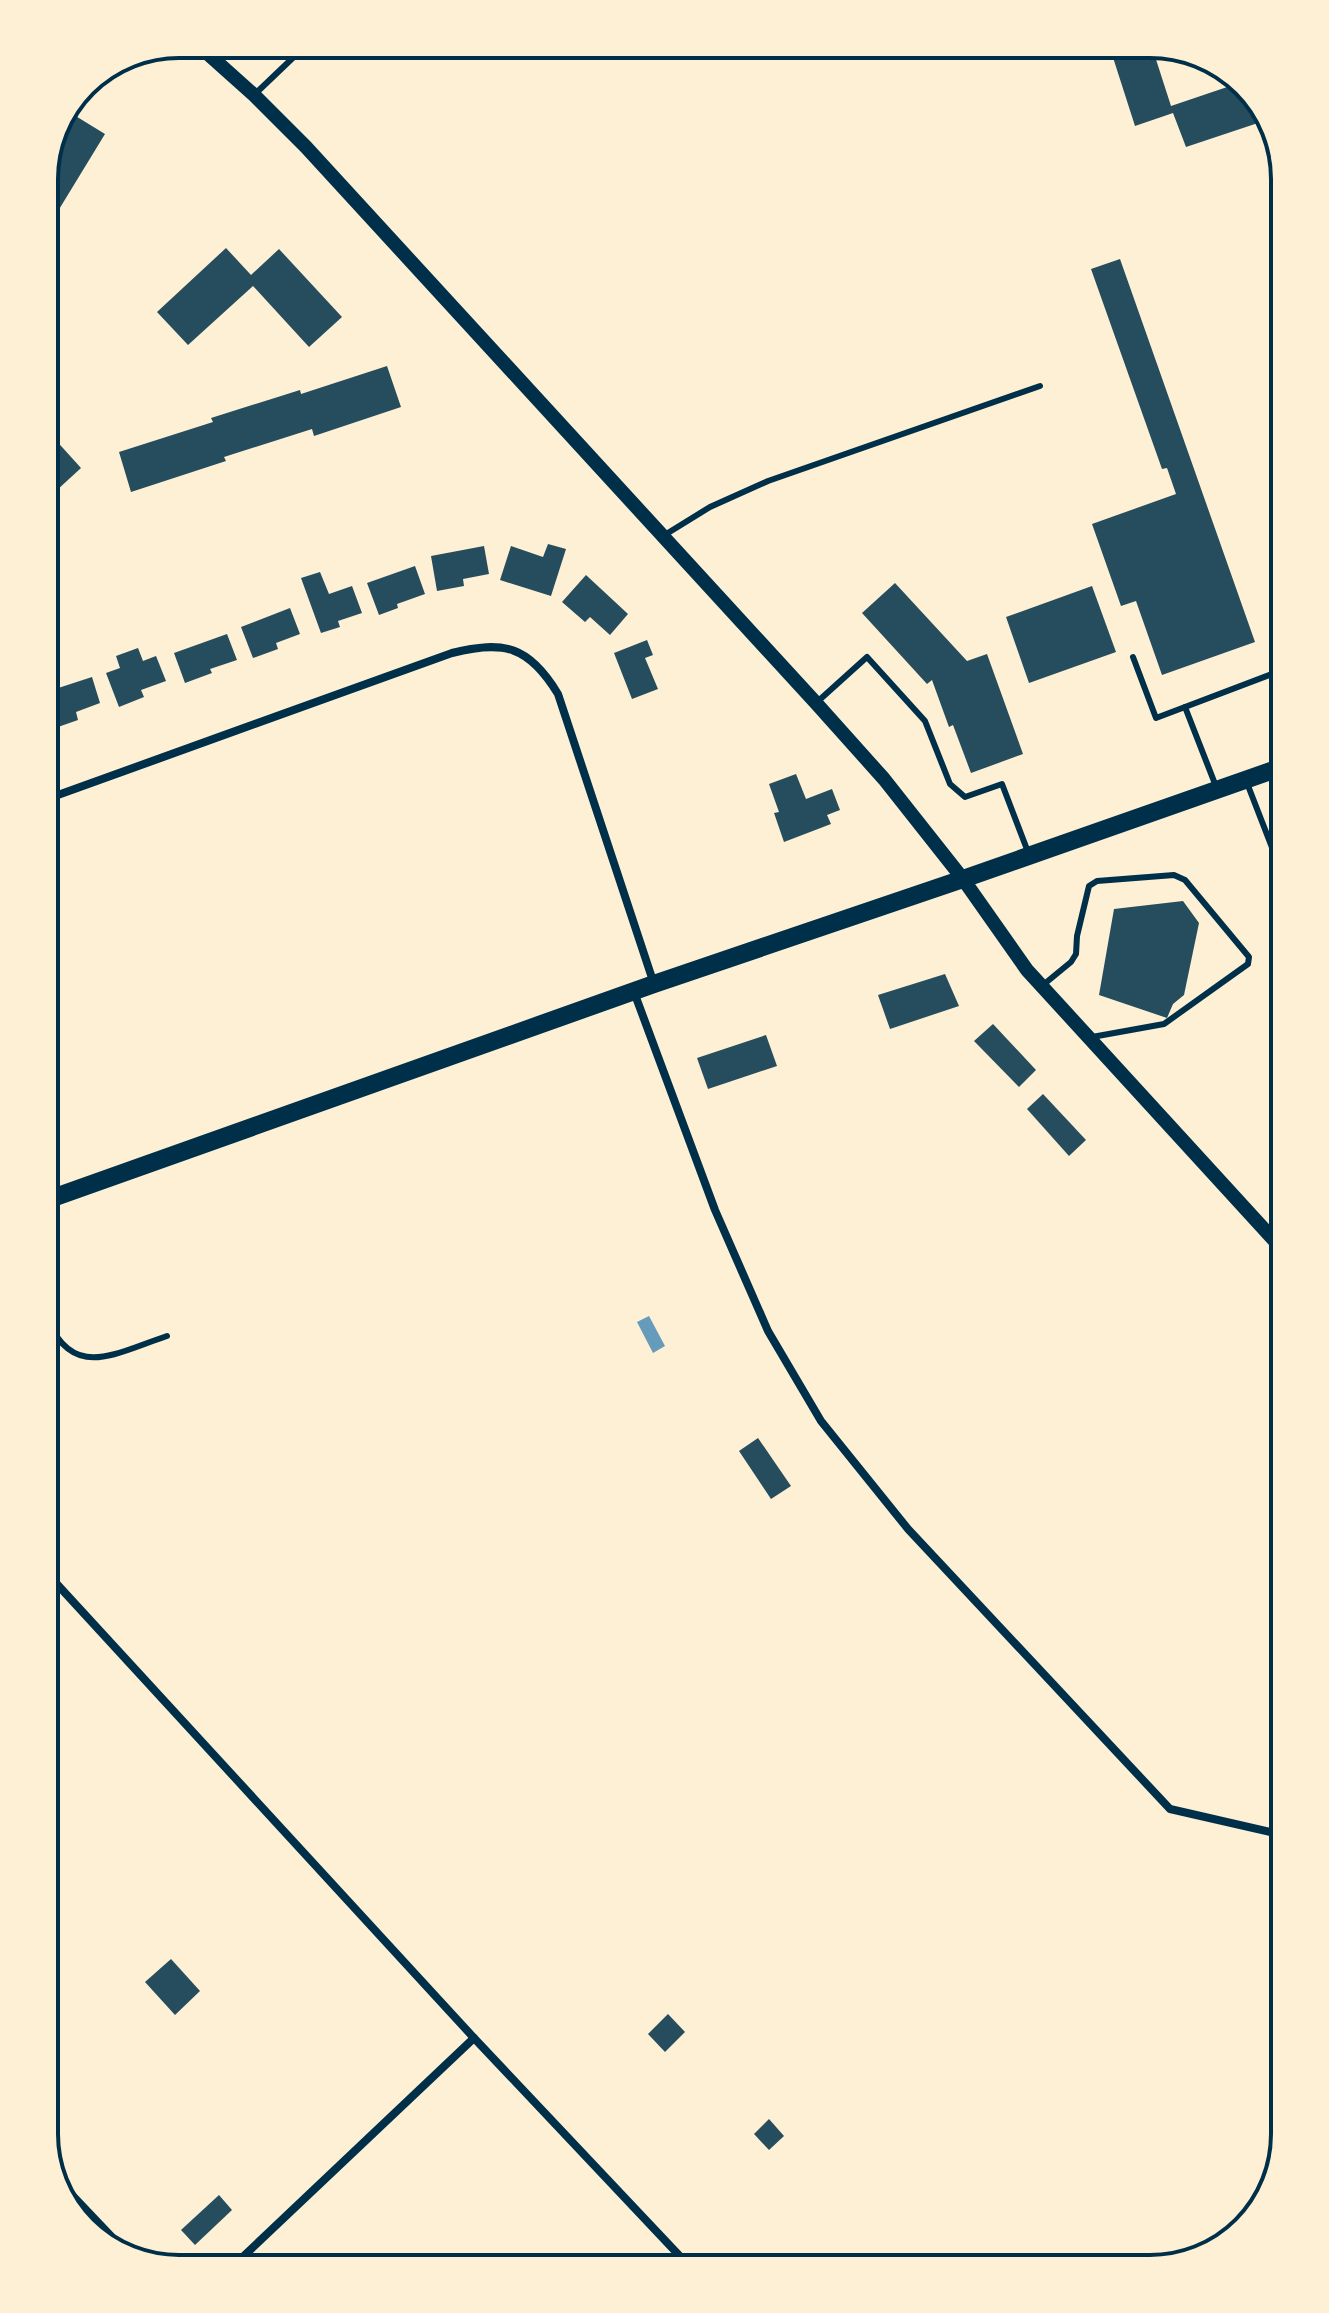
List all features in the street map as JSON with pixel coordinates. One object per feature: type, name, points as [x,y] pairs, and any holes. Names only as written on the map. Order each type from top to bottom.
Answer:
[{"type":"main road","points":[[58,1196],[634,991],[1271,771]]},
{"type":"street","points":[[213,58],[254,95],[316,159],[816,703],[884,779],[963,879],[1027,970],[1271,1237]]},
{"type":"street","points":[[58,795],[452,653],[483,646],[506,647],[541,669],[558,694],[654,984]]},
{"type":"street","points":[[634,991],[715,1210],[768,1331],[821,1421],[908,1529],[1170,1809],[1271,1832]]},
{"type":"street","points":[[58,1585],[474,2038],[679,2255]]},
{"type":"street","points":[[245,2255],[474,2038]]},
{"type":"street","points":[[79,2203],[105,2229]]},
{"type":"lane","points":[[254,95],[293,58]]},
{"type":"lane","points":[[663,536],[710,507],[768,481],[1040,386]]},
{"type":"lane","points":[[816,703],[867,657],[925,721],[950,784],[965,797],[1002,784],[1030,856]]},
{"type":"lane","points":[[1133,657],[1156,718],[1271,674]]},
{"type":"lane","points":[[1185,707],[1218,789]]},
{"type":"lane","points":[[1246,780],[1271,845]]},
{"type":"lane","points":[[1042,986],[1076,954],[1089,886],[1097,881],[1174,875],[1185,880],[1249,957],[1248,964],[1164,1024],[1089,1038]]},
{"type":"lane","points":[[58,1338],[67,1350],[90,1358],[105,1357],[167,1336]]},
{"type":"water","points":[[649,1316],[665,1346],[653,1353],[637,1322]]},
{"type":"building","points":[[1113,58],[1156,58],[1171,106],[1228,87],[1241,99],[1257,123],[1186,147],[1173,113],[1135,126]]},
{"type":"building","points":[[76,116],[105,134],[58,211],[58,171],[62,148]]},
{"type":"building","points":[[226,248],[251,275],[279,249],[342,317],[309,347],[253,286],[188,345],[157,312]]},
{"type":"building","points":[[1120,259],[1255,642],[1162,675],[1136,601],[1121,606],[1092,524],[1176,494],[1167,468],[1162,469],[1091,269]]},
{"type":"building","points":[[387,366],[401,407],[314,436],[312,429],[224,457],[226,461],[131,492],[119,452],[213,422],[211,418],[300,390],[301,394]]},
{"type":"building","points":[[58,443],[81,468],[58,489]]},
{"type":"building","points":[[548,544],[566,549],[551,596],[500,580],[511,546],[543,557]]},
{"type":"building","points":[[484,546],[489,574],[463,579],[464,586],[437,591],[431,556]]},
{"type":"building","points":[[415,566],[425,594],[397,604],[398,608],[379,615],[367,583]]},
{"type":"building","points":[[320,572],[329,594],[352,586],[362,613],[338,621],[340,627],[321,633],[301,578]]},
{"type":"building","points":[[586,575],[628,614],[610,635],[590,617],[585,622],[562,602]]},
{"type":"building","points":[[895,583],[967,661],[987,654],[1023,754],[971,773],[953,725],[949,727],[932,680],[927,684],[862,613]]},
{"type":"building","points":[[1092,586],[1116,652],[1029,683],[1006,617]]},
{"type":"building","points":[[290,608],[300,634],[276,643],[278,649],[253,658],[241,627]]},
{"type":"building","points":[[227,634],[237,660],[210,669],[212,673],[185,683],[174,653]]},
{"type":"building","points":[[647,640],[653,655],[645,658],[658,689],[632,699],[614,653]]},
{"type":"building","points":[[138,648],[143,661],[156,656],[166,681],[141,690],[144,697],[119,707],[106,673],[120,668],[116,656]]},
{"type":"building","points":[[92,677],[100,703],[76,712],[78,720],[58,727],[58,688]]},
{"type":"building","points":[[796,774],[806,799],[832,789],[840,810],[827,815],[831,824],[784,842],[774,813],[779,812],[769,784]]},
{"type":"building","points":[[1183,901],[1199,923],[1184,995],[1173,1004],[1167,1018],[1099,995],[1114,909]]},
{"type":"building","points":[[945,974],[959,1006],[890,1029],[878,995]]},
{"type":"building","points":[[993,1024],[1036,1070],[1019,1087],[974,1041]]},
{"type":"building","points":[[766,1035],[777,1066],[708,1089],[697,1058]]},
{"type":"building","points":[[1043,1094],[1086,1140],[1069,1156],[1027,1109]]},
{"type":"building","points":[[758,1438],[791,1486],[771,1499],[739,1451]]},
{"type":"building","points":[[171,1959],[200,1991],[175,2015],[145,1982]]},
{"type":"building","points":[[668,2014],[685,2032],[665,2052],[648,2034]]},
{"type":"building","points":[[769,2119],[784,2136],[769,2150],[754,2134]]},
{"type":"building","points":[[219,2195],[232,2210],[195,2245],[181,2230]]}]
